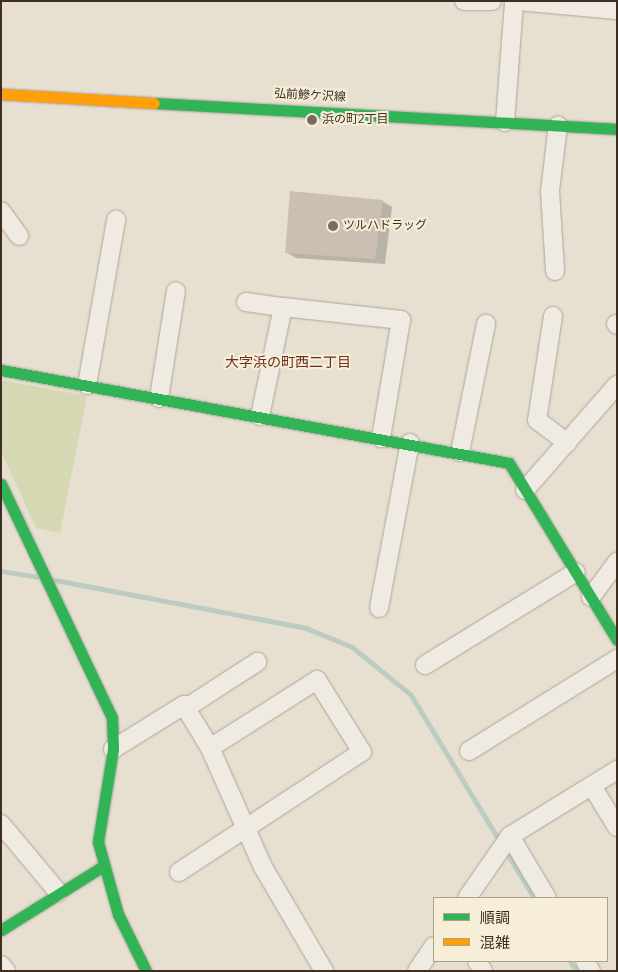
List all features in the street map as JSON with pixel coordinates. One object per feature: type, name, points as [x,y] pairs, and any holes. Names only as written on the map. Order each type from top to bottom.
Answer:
[{"type":"street","points":[[464,1],[492,1]]},
{"type":"street","points":[[505,122],[514,1]]},
{"type":"street","points":[[518,1],[617,10]]},
{"type":"street","name":"弘前鰺ケ沢線","points":[[1,94],[617,129]]},
{"type":"street","points":[[555,271],[550,191],[558,125]]},
{"type":"street","points":[[1,211],[19,236]]},
{"type":"street","points":[[87,386],[116,220]]},
{"type":"street","points":[[159,398],[176,291]]},
{"type":"street","points":[[246,302],[401,320],[381,438]]},
{"type":"street","points":[[260,416],[283,307]]},
{"type":"street","points":[[553,316],[537,420],[567,443]]},
{"type":"street","points":[[460,452],[486,324]]},
{"type":"street","points":[[1,370],[460,452],[509,463],[617,640]]},
{"type":"street","points":[[525,490],[617,385]]},
{"type":"street","points":[[379,608],[410,443]]},
{"type":"street","points":[[1,484],[101,690],[112,718],[113,749],[100,815],[102,867],[118,914],[146,971]]},
{"type":"street","points":[[591,597],[617,562]]},
{"type":"street","points":[[425,665],[576,572]]},
{"type":"street","points":[[469,751],[617,659]]},
{"type":"street","points":[[186,708],[257,662]]},
{"type":"street","points":[[179,872],[246,825],[362,752],[317,680],[210,748]]},
{"type":"street","points":[[113,749],[184,705],[210,748],[246,825],[263,867],[324,971]]},
{"type":"street","points":[[468,897],[505,844],[617,770]]},
{"type":"street","points":[[592,786],[617,827]]},
{"type":"street","points":[[1,824],[58,892]]},
{"type":"street","points":[[505,844],[547,897]]},
{"type":"street","points":[[1,930],[58,892],[102,867]]},
{"type":"street","points":[[418,971],[433,948]]},
{"type":"street","points":[[1,965],[6,971]]},
{"type":"green space","points":[[1,380],[87,396],[60,533],[36,528],[1,451]]},
{"type":"building","name":"ツルハドラッグ","points":[[290,191],[383,200],[375,259],[285,253]]},
{"type":"waterway","points":[[1,571],[37,577]]},
{"type":"waterway","points":[[55,580],[306,628],[352,647],[411,695],[500,842]]},
{"type":"waterway","points":[[505,850],[533,897]]},
{"type":"waterway","points":[[571,962],[576,971]]},
{"type":"traffic: fast","points":[[154,103],[617,129]]},
{"type":"traffic: fast","points":[[1,370],[509,463],[617,640]]},
{"type":"traffic: fast","points":[[1,484],[112,718],[113,749],[98,842],[118,914],[146,971]]},
{"type":"traffic: fast","points":[[1,930],[102,867]]},
{"type":"traffic: slow","points":[[1,94],[154,103]]},
{"type":"place","name":"浜の町2丁目","points":[[312,120]]},
{"type":"place","name":"ツルハドラッグ","points":[[333,226]]},
{"type":"district","name":"大字浜の町西二丁目","points":[[288,363]]}]
